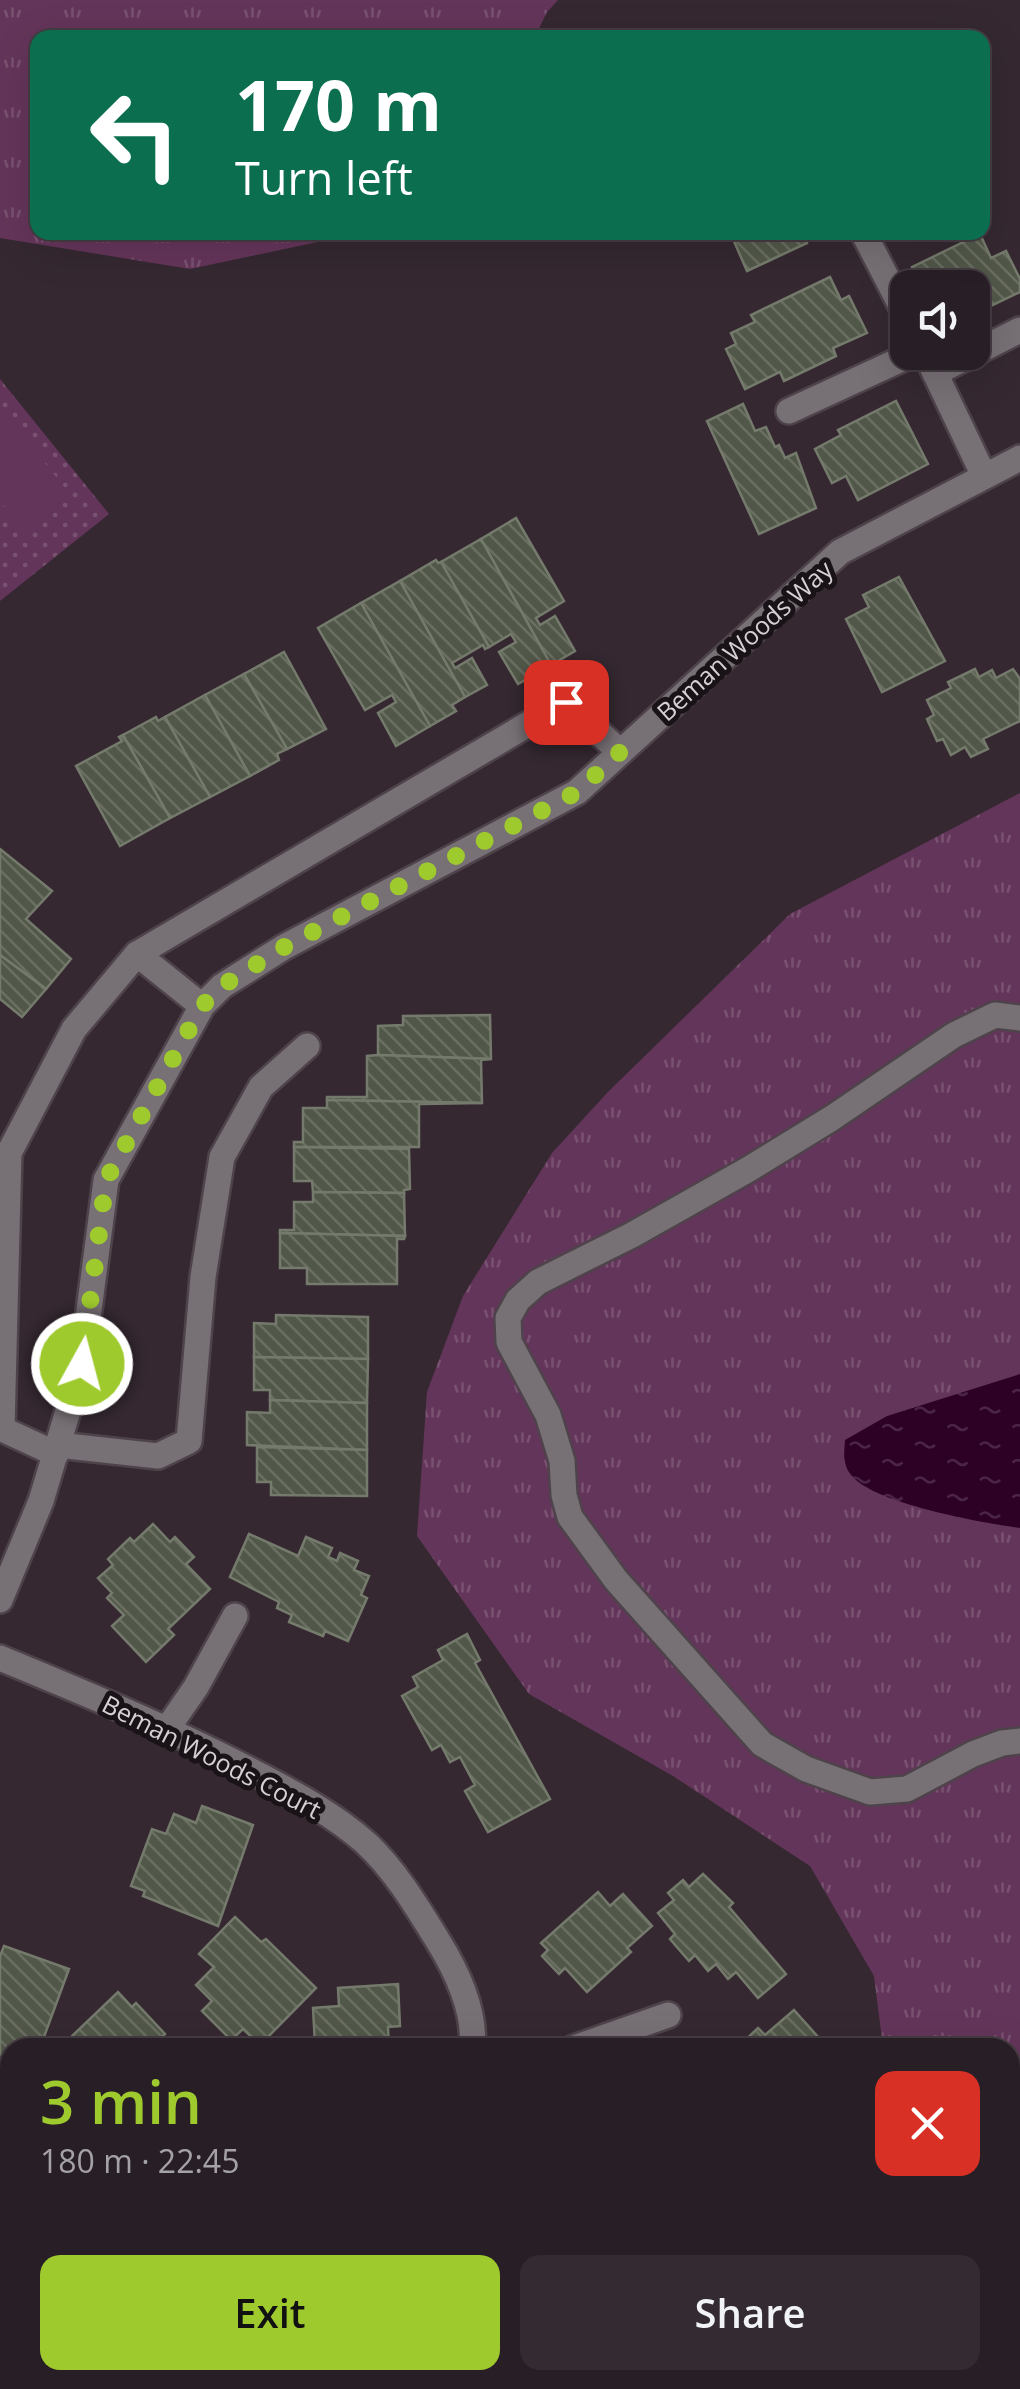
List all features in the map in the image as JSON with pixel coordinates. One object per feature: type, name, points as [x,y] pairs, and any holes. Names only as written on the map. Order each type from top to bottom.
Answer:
[{"type":"street","points":[[867,240],[890,284]]},
{"type":"street","points":[[990,339],[1020,330]]},
{"type":"street","points":[[789,411],[897,370]]},
{"type":"street","points":[[931,370],[984,476]]},
{"type":"street","name":"Beman Woods Way","points":[[0,1600],[41,1501],[82,1364],[106,1180],[202,1006],[222,986],[284,947],[577,792],[840,552],[1020,458]]},
{"type":"street","points":[[307,1046],[260,1086],[222,1158],[203,1278],[188,1442],[158,1456],[57,1450],[2,1429],[9,1153],[74,1029],[136,954],[566,702],[620,752]]},
{"type":"street","points":[[136,954],[202,1006]]},
{"type":"street","points":[[1020,1018],[995,1014],[954,1034],[749,1170],[538,1282],[518,1300],[508,1318],[508,1342],[548,1415],[562,1461],[570,1517],[616,1580],[762,1744],[806,1769],[870,1792],[907,1789],[973,1754],[1020,1741]]},
{"type":"street","points":[[167,1729],[235,1616]]},
{"type":"street","name":"Beman Woods Court","points":[[0,1658],[167,1729],[316,1804],[368,1844],[411,1897],[452,1964],[474,2030],[473,2038]]},
{"type":"street","points":[[602,2038],[668,2015]]},
{"type":"green space","points":[[0,0],[558,0],[538,30],[30,30],[30,240],[327,240],[190,269],[0,238]]},
{"type":"green space","points":[[0,379],[109,514],[0,601]]},
{"type":"green space","points":[[0,407],[69,493],[23,530],[0,501]]},
{"type":"green space","points":[[1020,793],[1020,2038],[882,2038],[874,1976],[810,1866],[673,1776],[529,1694],[417,1536],[427,1392],[463,1296],[552,1153],[608,1092],[790,914]]},
{"type":"water","points":[[1020,1374],[1020,1528],[907,1504],[866,1487],[847,1469],[845,1440],[887,1416]]},
{"type":"building","points":[[733,240],[806,240],[807,243],[747,271]]},
{"type":"building","points":[[968,240],[983,240],[991,258],[1006,251],[1020,279],[1020,292],[990,306],[990,270],[912,267]]},
{"type":"building","points":[[830,277],[841,300],[849,296],[867,333],[833,348],[836,356],[784,381],[780,372],[745,389],[726,349],[736,344],[731,333],[755,322],[751,315]]},
{"type":"building","points":[[896,401],[928,464],[858,500],[846,476],[832,483],[815,449],[841,435],[838,430]]},
{"type":"building","points":[[743,404],[755,431],[766,427],[785,458],[796,453],[816,508],[759,534],[707,421]]},
{"type":"building","points":[[516,518],[564,601],[536,618],[540,625],[555,616],[575,651],[551,665],[481,539]]},
{"type":"building","points":[[481,539],[551,665],[518,684],[499,652],[516,642],[511,634],[489,647],[441,562]]},
{"type":"building","points":[[436,560],[441,562],[489,647],[485,649],[483,645],[452,663],[455,668],[472,658],[487,685],[465,697],[400,581]]},
{"type":"building","points":[[899,577],[945,661],[882,692],[846,619],[869,607],[863,595]]},
{"type":"building","points":[[400,581],[465,697],[452,705],[456,711],[430,726],[361,603]]},
{"type":"building","points":[[361,603],[430,726],[396,746],[378,713],[396,702],[392,695],[365,710],[318,628]]},
{"type":"building","points":[[284,652],[326,729],[287,749],[244,674]]},
{"type":"building","points":[[975,669],[979,677],[992,670],[996,678],[1013,669],[1020,679],[1020,721],[983,739],[988,749],[971,757],[965,747],[951,755],[943,739],[937,741],[927,719],[934,715],[927,700],[951,688],[948,682]]},
{"type":"building","points":[[244,674],[287,749],[277,754],[279,760],[250,776],[205,695]]},
{"type":"building","points":[[205,695],[250,776],[210,797],[165,717]]},
{"type":"building","points":[[156,717],[158,721],[165,717],[210,797],[170,818],[123,735]]},
{"type":"building","points":[[123,735],[170,818],[120,846],[76,766],[122,741],[119,737]]},
{"type":"building","points":[[0,849],[52,891],[26,919],[71,959],[46,989],[0,955]]},
{"type":"building","points":[[0,955],[46,989],[22,1017],[0,999]]},
{"type":"building","points":[[490,1015],[491,1059],[378,1055],[378,1026],[403,1025],[403,1016]]},
{"type":"building","points":[[367,1056],[491,1059],[481,1060],[482,1103],[327,1100],[367,1097]]},
{"type":"building","points":[[327,1100],[482,1103],[419,1104],[419,1147],[294,1147],[294,1142],[303,1142],[303,1108],[327,1108]]},
{"type":"building","points":[[294,1147],[409,1149],[410,1189],[404,1193],[313,1192],[312,1181],[294,1181]]},
{"type":"building","points":[[313,1192],[404,1193],[405,1236],[280,1233],[294,1230],[294,1202],[313,1202]]},
{"type":"building","points":[[280,1233],[405,1236],[397,1239],[397,1284],[307,1284],[307,1268],[280,1268]]},
{"type":"building","points":[[276,1315],[368,1317],[368,1359],[254,1357],[254,1323],[276,1324]]},
{"type":"building","points":[[254,1357],[368,1359],[367,1403],[270,1400],[270,1390],[254,1390]]},
{"type":"building","points":[[270,1400],[367,1403],[367,1450],[247,1445],[247,1412],[270,1413]]},
{"type":"building","points":[[257,1447],[367,1450],[367,1496],[271,1495],[271,1482],[257,1482]]},
{"type":"building","points":[[153,1524],[170,1542],[175,1537],[194,1557],[186,1564],[210,1589],[168,1629],[174,1635],[146,1662],[112,1626],[124,1615],[107,1598],[112,1593],[98,1578],[113,1565],[108,1559],[130,1538],[134,1542]]},
{"type":"building","points":[[249,1534],[298,1556],[306,1537],[332,1548],[328,1557],[337,1561],[340,1553],[358,1561],[354,1570],[369,1576],[361,1595],[367,1598],[348,1641],[289,1622],[292,1615],[277,1608],[279,1602],[230,1577]]},
{"type":"building","points":[[467,1634],[480,1660],[475,1663],[550,1799],[488,1832],[465,1791],[475,1785],[460,1757],[450,1762],[441,1745],[432,1750],[402,1696],[418,1687],[413,1677],[443,1660],[438,1650]]},
{"type":"building","points":[[202,1806],[253,1825],[218,1926],[143,1896],[145,1891],[131,1886],[152,1829],[166,1834],[174,1814],[196,1823]]},
{"type":"building","points":[[703,1874],[733,1903],[729,1907],[786,1974],[758,1998],[736,1972],[728,1979],[716,1964],[708,1971],[695,1955],[689,1961],[670,1939],[675,1934],[658,1913],[674,1900],[668,1893],[683,1880],[689,1887]]},
{"type":"building","points":[[598,1892],[610,1906],[623,1894],[652,1926],[627,1948],[631,1952],[587,1992],[565,1968],[559,1974],[542,1956],[548,1950],[541,1943]]},
{"type":"building","points":[[235,1917],[261,1942],[266,1939],[316,1988],[267,2038],[253,2038],[243,2029],[229,2038],[202,2011],[212,2001],[196,1985],[214,1967],[199,1954]]},
{"type":"building","points":[[4,1946],[69,1969],[44,2038],[0,2038],[0,1956]]},
{"type":"building","points":[[398,1984],[400,2026],[388,2027],[389,2038],[315,2038],[313,2008],[339,2006],[338,1988]]},
{"type":"building","points":[[118,1992],[132,2007],[136,2003],[165,2034],[161,2038],[70,2038]]},
{"type":"building","points":[[794,2010],[819,2038],[748,2038],[758,2028],[765,2035]]},
{"type":"route","points":[[82,1364],[106,1180],[202,1006],[222,986],[284,947],[577,792],[620,752],[566,702]]}]
